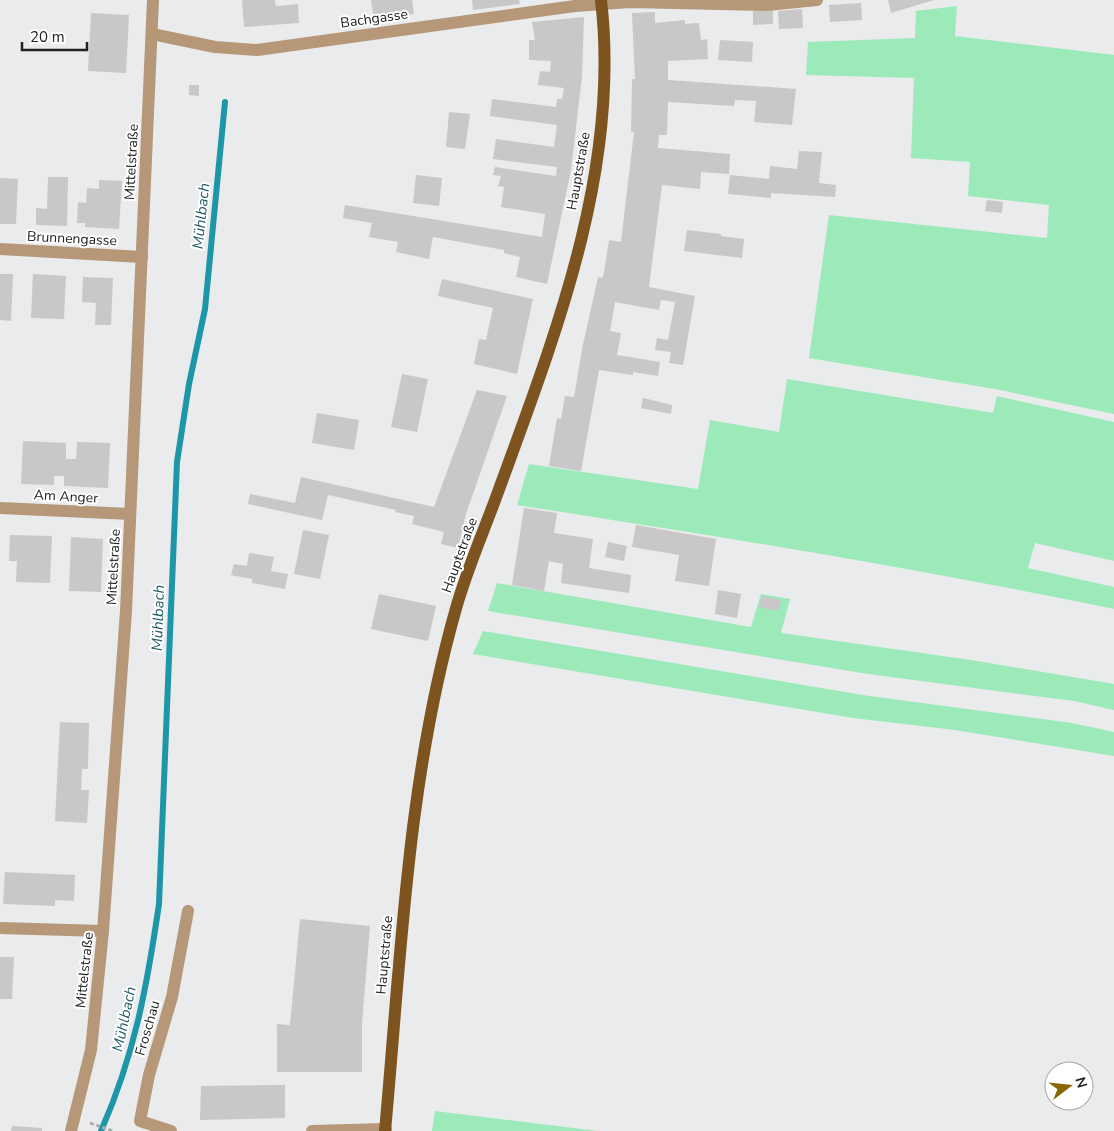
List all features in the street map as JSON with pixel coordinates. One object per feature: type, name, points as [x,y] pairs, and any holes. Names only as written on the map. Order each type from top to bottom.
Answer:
[{"type":"main road","name":"Hauptstraße","points":[[385,1130],[409,845],[428,718],[455,610],[545,364],[571,279],[587,212],[599,143],[605,58],[601,2]]},
{"type":"street","name":"Mittelstraße","points":[[70,1131],[91,1050],[103,931],[126,611],[153,0]]},
{"type":"street","name":"Bachgasse","points":[[152,34],[233,50],[257,50],[601,2],[766,5],[817,0]]},
{"type":"street","name":"Brunnengasse","points":[[0,249],[142,257]]},
{"type":"street","name":"Am Anger","points":[[0,508],[130,514]]},
{"type":"street","name":"Froschau","points":[[171,1131],[140,1121],[149,1075],[172,997],[188,911]]},
{"type":"street","points":[[0,928],[103,931]]},
{"type":"street","points":[[312,1131],[385,1130]]},
{"type":"path","points":[[93,1124],[113,1131]]},
{"type":"green space","points":[[957,6],[955,36],[1114,55],[1114,414],[995,389],[809,358],[829,215],[1047,238],[1049,205],[968,196],[970,162],[911,158],[914,78],[806,75],[808,42],[915,38],[916,11]]},
{"type":"green space","points":[[787,379],[993,413],[997,396],[1114,422],[1114,561],[1035,543],[1028,568],[1114,587],[1114,609],[816,553],[517,505],[529,464],[698,489],[710,420],[779,432]]},
{"type":"green space","points":[[497,583],[751,627],[761,594],[790,599],[781,633],[971,660],[1114,684],[1114,710],[1074,701],[868,674],[488,611]]},
{"type":"green space","points":[[483,631],[869,696],[1072,723],[1114,732],[1114,756],[955,730],[853,718],[473,654]]},
{"type":"green space","points":[[435,1111],[598,1131],[432,1131]]},
{"type":"building","points":[[242,0],[275,0],[276,6],[298,4],[299,23],[244,27]]},
{"type":"building","points":[[371,0],[412,0],[414,14],[374,20]]},
{"type":"building","points":[[472,0],[519,0],[520,4],[473,10]]},
{"type":"building","points":[[888,0],[934,0],[891,13]]},
{"type":"building","points":[[861,3],[862,20],[830,22],[829,5]]},
{"type":"building","points":[[802,9],[803,28],[779,29],[778,11]]},
{"type":"building","points":[[773,10],[773,24],[753,25],[753,11]]},
{"type":"building","points":[[655,12],[655,23],[685,20],[685,24],[699,23],[701,40],[707,39],[708,59],[668,61],[668,80],[796,89],[792,125],[754,122],[756,101],[735,100],[734,106],[668,102],[667,135],[659,135],[658,148],[730,154],[729,174],[701,172],[700,189],[662,185],[649,287],[695,296],[683,365],[669,363],[671,352],[655,350],[657,338],[668,340],[675,302],[661,300],[659,310],[615,302],[610,331],[621,333],[617,355],[660,362],[658,376],[633,372],[633,375],[599,370],[581,471],[549,466],[557,418],[561,419],[565,396],[574,397],[582,349],[598,277],[603,278],[609,240],[621,242],[634,132],[631,132],[632,79],[635,79],[632,13]]},
{"type":"building","points":[[91,13],[129,15],[126,73],[88,71]]},
{"type":"building","points":[[584,17],[582,76],[571,170],[547,284],[516,277],[520,257],[504,253],[504,250],[433,237],[429,259],[396,252],[398,242],[369,237],[372,223],[343,218],[345,205],[542,237],[545,214],[501,207],[504,187],[498,186],[501,176],[493,175],[495,167],[556,176],[557,167],[493,159],[496,139],[554,147],[557,125],[490,116],[492,99],[556,107],[557,99],[562,99],[564,88],[538,85],[540,71],[550,72],[551,61],[529,60],[529,40],[535,40],[532,22]]},
{"type":"building","points":[[720,40],[753,42],[752,62],[718,60]]},
{"type":"building","points":[[189,85],[199,85],[199,96],[189,95]]},
{"type":"building","points":[[449,112],[470,114],[465,149],[446,147]]},
{"type":"building","points":[[799,151],[822,152],[819,183],[836,185],[835,197],[771,193],[771,198],[728,194],[730,175],[769,179],[770,166],[797,169]]},
{"type":"building","points":[[416,175],[442,178],[439,206],[413,203]]},
{"type":"building","points":[[48,177],[68,177],[67,226],[36,225],[36,208],[47,209]]},
{"type":"building","points":[[0,178],[18,179],[16,224],[0,224]]},
{"type":"building","points":[[99,180],[122,181],[119,229],[85,227],[85,223],[77,223],[78,202],[86,203],[87,188],[99,189]]},
{"type":"building","points":[[987,200],[1003,202],[1002,213],[985,211]]},
{"type":"building","points":[[687,230],[744,239],[742,258],[684,251]]},
{"type":"building","points":[[0,274],[13,274],[11,321],[0,320]]},
{"type":"building","points":[[33,274],[66,276],[64,319],[31,318]]},
{"type":"building","points":[[83,277],[113,278],[111,325],[95,325],[96,303],[82,302]]},
{"type":"building","points":[[442,279],[533,299],[517,374],[474,364],[479,339],[486,340],[493,308],[438,296]]},
{"type":"building","points":[[402,374],[428,379],[417,432],[391,427]]},
{"type":"building","points":[[477,390],[507,396],[466,514],[458,548],[441,544],[444,532],[412,524],[414,516],[395,512],[396,510],[328,495],[322,520],[248,504],[250,494],[295,503],[301,477],[434,507]]},
{"type":"building","points":[[643,398],[672,405],[671,414],[641,408]]},
{"type":"building","points":[[317,413],[359,420],[354,450],[312,443]]},
{"type":"building","points":[[23,441],[66,443],[66,459],[76,459],[77,442],[110,443],[108,488],[64,486],[64,476],[54,476],[54,485],[21,484]]},
{"type":"building","points":[[524,508],[557,513],[554,533],[593,539],[589,568],[631,575],[629,593],[561,583],[563,564],[549,561],[544,591],[512,585]]},
{"type":"building","points":[[636,525],[716,539],[709,586],[675,581],[679,555],[632,547]]},
{"type":"building","points":[[303,530],[329,535],[320,579],[294,574]]},
{"type":"building","points":[[10,535],[52,536],[50,583],[16,582],[17,561],[9,561]]},
{"type":"building","points":[[71,537],[103,539],[101,592],[69,591]]},
{"type":"building","points":[[608,542],[627,546],[624,561],[605,557]]},
{"type":"building","points":[[249,553],[274,557],[271,571],[288,574],[285,589],[252,583],[252,579],[231,575],[234,564],[247,566]]},
{"type":"building","points":[[718,590],[741,594],[737,618],[715,614]]},
{"type":"building","points":[[379,594],[436,606],[428,641],[371,629]]},
{"type":"building","points":[[762,596],[781,600],[778,611],[759,607]]},
{"type":"building","points":[[60,722],[89,723],[88,769],[82,769],[81,790],[89,790],[87,823],[55,821]]},
{"type":"building","points":[[5,872],[75,875],[74,901],[55,900],[55,906],[3,904]]},
{"type":"building","points":[[300,919],[370,926],[362,1024],[362,1072],[277,1072],[277,1024],[290,1025]]},
{"type":"building","points":[[0,957],[14,957],[12,999],[0,999]]},
{"type":"building","points":[[285,1085],[285,1118],[200,1120],[201,1086]]},
{"type":"building","points":[[12,1126],[42,1128],[42,1131],[11,1131]]},
{"type":"waterway","name":"Mühlbach","points":[[101,1131],[113,1103],[131,1047],[150,963],[159,904],[177,462],[189,384],[205,309],[225,102]]}]
